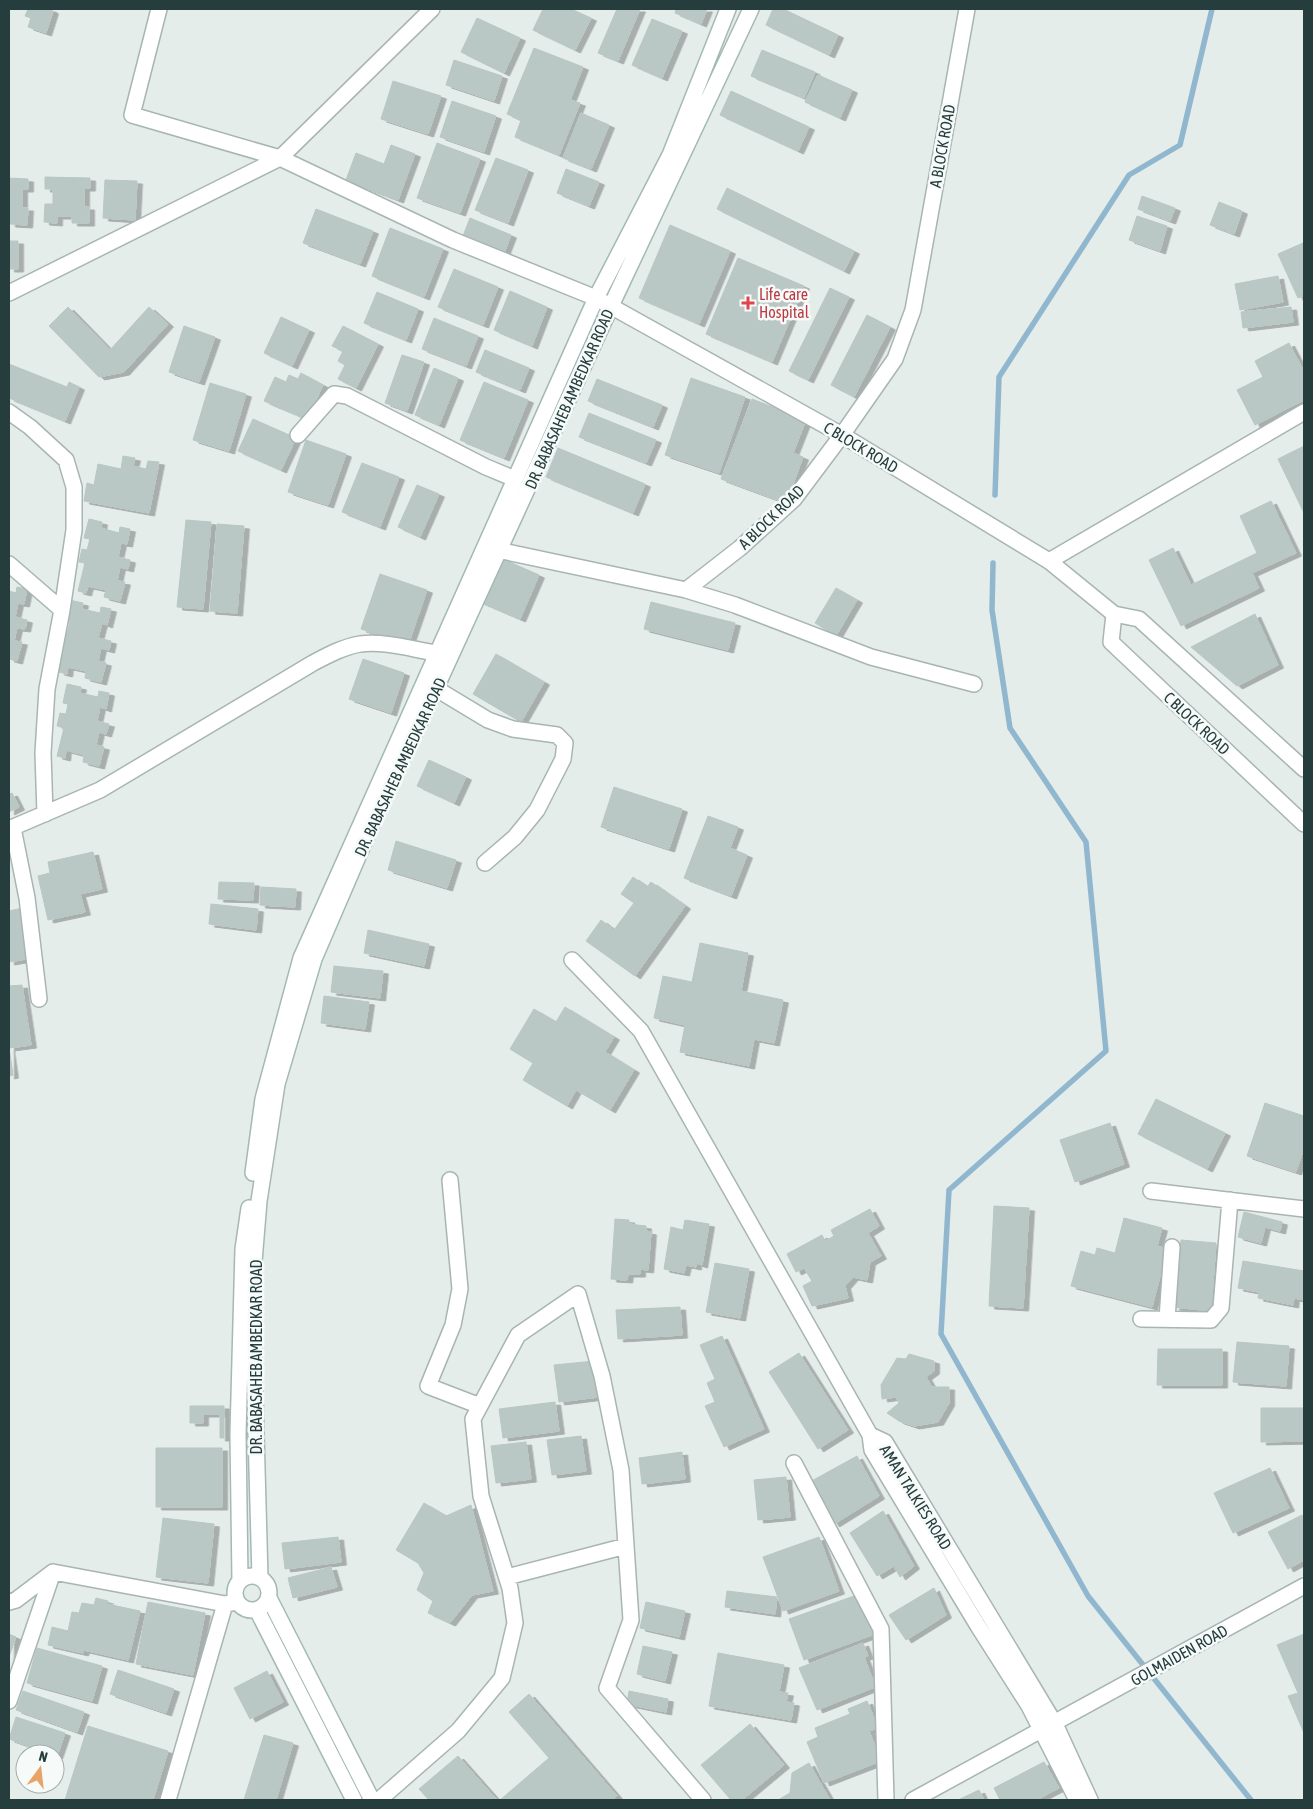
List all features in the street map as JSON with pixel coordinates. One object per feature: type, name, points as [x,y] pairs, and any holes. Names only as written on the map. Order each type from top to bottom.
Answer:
[{"type":"street","name":"C BLOCK ROAD","points":[[159,9],[132,115],[280,158],[453,240],[596,298],[842,435],[1049,561],[1114,614],[1111,642],[1304,823]]},
{"type":"street","points":[[9,293],[280,158],[432,9]]},
{"type":"street","name":"DR. BABASAHEB AMBEDKAR ROAD","points":[[430,685],[436,653],[596,298],[670,155],[728,9]]},
{"type":"street","name":"DR. BABASAHEB AMBEDKAR ROAD","points":[[260,1578],[252,1286],[259,1201],[263,1099],[290,1019],[301,958],[355,849],[430,685],[500,550],[611,306],[751,9]]},
{"type":"street","name":"A BLOCK ROAD","points":[[686,590],[740,548],[794,499],[842,435],[894,360],[913,310],[967,9]]},
{"type":"street","points":[[298,435],[334,394],[347,396],[486,467],[514,479]]},
{"type":"street","points":[[9,412],[30,427],[66,460],[74,486],[74,530],[62,610],[47,689],[43,753],[45,814]]},
{"type":"street","points":[[1049,561],[1304,412]]},
{"type":"street","points":[[484,547],[686,590],[735,605],[871,657],[974,684]]},
{"type":"street","points":[[9,564],[62,610]]},
{"type":"street","points":[[1114,614],[1139,618],[1304,769]]},
{"type":"street","points":[[40,999],[27,898],[11,828],[100,790],[336,651],[358,644],[380,643],[436,653]]},
{"type":"street","points":[[430,685],[488,720],[513,729],[557,735],[565,743],[563,759],[537,810],[515,838],[485,863]]},
{"type":"street","name":"AMAN TALKIES ROAD","points":[[572,960],[641,1031],[870,1434],[885,1442],[1007,1659],[1029,1706],[1048,1727],[1083,1799]]},
{"type":"street","name":"DR. BABASAHEB AMBEDKAR ROAD","points":[[240,1581],[238,1434],[244,1249],[261,1153]]},
{"type":"street","points":[[450,1180],[460,1288],[453,1325],[428,1386],[480,1406]]},
{"type":"street","points":[[1151,1191],[1304,1209]]},
{"type":"street","points":[[1141,1319],[1211,1320],[1221,1308],[1230,1200]]},
{"type":"street","points":[[1167,1319],[1172,1247]]},
{"type":"street","points":[[379,1800],[458,1731],[502,1678],[515,1624],[510,1588],[481,1496],[473,1419],[518,1335],[578,1294],[602,1376],[621,1470],[631,1620],[607,1688],[703,1800]]},
{"type":"street","points":[[794,1463],[881,1629],[886,1800]]},
{"type":"street","points":[[238,1508],[258,1507]]},
{"type":"street","points":[[507,1577],[626,1546]]},
{"type":"street","points":[[9,1602],[16,1600],[54,1572],[231,1602],[245,1609],[257,1610],[266,1604],[269,1598]]},
{"type":"street","points":[[9,1701],[54,1572]]},
{"type":"street","points":[[168,1800],[231,1602],[240,1581],[249,1576],[260,1578],[268,1586],[269,1598],[372,1800]]},
{"type":"street","name":"GOLMAIDEN ROAD","points":[[913,1800],[1304,1586]]},
{"type":"street","points":[[257,1610],[354,1800]]},
{"type":"building","points":[[28,9],[50,9],[53,11],[46,33],[28,27],[31,18],[25,16]]},
{"type":"building","points":[[543,9],[571,9],[591,18],[575,50],[533,30]]},
{"type":"building","points":[[617,9],[640,9],[618,61],[598,53]]},
{"type":"building","points":[[676,9],[707,9],[701,24],[675,13]]},
{"type":"building","points":[[773,9],[783,9],[838,35],[829,55],[766,25]]},
{"type":"building","points":[[477,18],[520,38],[504,73],[461,52]]},
{"type":"building","points":[[652,19],[682,31],[662,78],[632,65]]},
{"type":"building","points":[[534,48],[583,67],[570,100],[580,103],[559,155],[515,137],[521,120],[507,114]]},
{"type":"building","points":[[762,50],[815,72],[804,98],[751,76]]},
{"type":"building","points":[[454,60],[502,76],[494,101],[446,85]]},
{"type":"building","points":[[818,75],[852,90],[840,118],[805,102]]},
{"type":"building","points":[[393,81],[441,96],[428,134],[381,119]]},
{"type":"building","points":[[731,91],[809,127],[798,151],[720,115]]},
{"type":"building","points":[[452,101],[496,116],[484,152],[440,137]]},
{"type":"building","points":[[581,113],[609,125],[591,169],[563,158]]},
{"type":"building","points":[[437,143],[480,159],[460,213],[417,198]]},
{"type":"building","points":[[391,145],[415,154],[398,200],[346,180],[356,153],[384,164]]},
{"type":"building","points":[[496,158],[528,170],[508,223],[475,210]]},
{"type":"building","points":[[566,169],[599,182],[589,206],[557,193]]},
{"type":"building","points":[[45,177],[90,178],[90,188],[84,188],[84,207],[89,207],[89,223],[72,223],[72,216],[57,216],[57,223],[44,222],[45,204],[53,204],[53,189],[45,189]]},
{"type":"building","points":[[9,178],[28,179],[28,189],[22,189],[22,208],[28,208],[27,225],[10,224]]},
{"type":"building","points":[[105,180],[137,181],[135,220],[103,218]]},
{"type":"building","points":[[727,188],[854,251],[844,271],[717,209]]},
{"type":"building","points":[[1142,196],[1175,208],[1170,221],[1138,209]]},
{"type":"building","points":[[1219,202],[1242,211],[1234,234],[1210,225]]},
{"type":"building","points":[[316,209],[373,231],[360,264],[303,243]]},
{"type":"building","points":[[1137,216],[1167,226],[1160,251],[1129,240]]},
{"type":"building","points":[[470,218],[511,235],[504,253],[463,236]]},
{"type":"building","points":[[670,225],[730,251],[699,324],[639,298]]},
{"type":"building","points":[[390,228],[443,249],[424,297],[372,276]]},
{"type":"building","points":[[9,241],[18,241],[18,269],[9,269]]},
{"type":"building","points":[[1303,243],[1304,296],[1298,298],[1278,254]]},
{"type":"building","points":[[738,258],[804,286],[772,362],[706,334]]},
{"type":"building","points":[[454,269],[498,287],[483,325],[438,307]]},
{"type":"building","points":[[1278,276],[1283,302],[1240,310],[1235,284]]},
{"type":"building","points":[[830,288],[849,297],[808,380],[789,371]]},
{"type":"building","points":[[510,291],[547,307],[532,346],[494,330]]},
{"type":"building","points":[[377,292],[418,309],[406,340],[364,323]]},
{"type":"building","points":[[68,307],[110,350],[149,307],[168,324],[124,372],[99,377],[49,326]]},
{"type":"building","points":[[1291,307],[1293,322],[1243,328],[1241,312]]},
{"type":"building","points":[[867,315],[890,327],[854,397],[831,385]]},
{"type":"building","points":[[281,317],[309,330],[292,366],[264,353]]},
{"type":"building","points":[[434,318],[478,336],[466,366],[422,349]]},
{"type":"building","points":[[184,326],[215,337],[199,382],[169,372]]},
{"type":"building","points":[[343,326],[378,344],[356,388],[338,379],[345,365],[338,361],[343,351],[332,346]]},
{"type":"building","points":[[1289,343],[1304,372],[1304,400],[1255,425],[1237,390],[1263,377],[1255,361]]},
{"type":"building","points":[[485,350],[529,368],[520,390],[476,372]]},
{"type":"building","points":[[402,355],[424,362],[407,411],[385,403]]},
{"type":"building","points":[[9,364],[67,387],[69,382],[79,387],[65,421],[9,398]]},
{"type":"building","points":[[434,368],[458,378],[439,425],[415,415]]},
{"type":"building","points":[[301,373],[323,385],[307,419],[264,401],[275,377],[286,382],[289,375],[298,379]]},
{"type":"building","points":[[691,378],[745,397],[719,473],[665,455]]},
{"type":"building","points":[[597,379],[662,405],[653,427],[588,401]]},
{"type":"building","points":[[484,382],[528,400],[504,458],[460,440]]},
{"type":"building","points":[[210,383],[246,394],[229,451],[193,440]]},
{"type":"building","points":[[752,399],[806,420],[793,453],[803,457],[786,503],[721,479]]},
{"type":"building","points":[[589,413],[656,440],[646,463],[579,437]]},
{"type":"building","points":[[253,419],[296,438],[281,470],[238,451]]},
{"type":"building","points":[[306,440],[346,454],[328,505],[288,492]]},
{"type":"building","points":[[1304,446],[1304,513],[1278,459]]},
{"type":"building","points":[[558,448],[645,484],[633,513],[546,477]]},
{"type":"building","points":[[123,456],[135,458],[133,466],[146,469],[148,461],[159,462],[149,513],[84,501],[87,483],[94,485],[98,464],[121,469]]},
{"type":"building","points":[[362,463],[399,477],[380,527],[342,512]]},
{"type":"building","points":[[417,485],[439,494],[420,537],[398,527]]},
{"type":"building","points":[[1271,501],[1296,553],[1252,573],[1259,588],[1181,626],[1149,560],[1173,548],[1191,585],[1257,553],[1240,516]]},
{"type":"building","points":[[89,519],[102,522],[101,528],[119,533],[120,527],[130,529],[127,544],[121,543],[118,557],[130,560],[128,569],[120,567],[117,581],[125,582],[120,601],[104,597],[106,590],[88,586],[86,593],[78,591],[85,563],[79,562],[82,549],[87,550],[90,539],[84,538]]},
{"type":"building","points":[[186,520],[211,522],[203,609],[177,607]]},
{"type":"building","points":[[217,524],[244,526],[237,613],[210,611]]},
{"type":"building","points":[[498,557],[539,575],[520,619],[478,601]]},
{"type":"building","points":[[380,574],[427,590],[408,645],[361,629]]},
{"type":"building","points":[[17,587],[27,589],[24,604],[18,603],[15,617],[27,620],[25,629],[17,628],[14,641],[22,642],[17,661],[9,659],[9,591],[16,593]]},
{"type":"building","points":[[836,588],[857,600],[836,636],[815,623]]},
{"type":"building","points":[[69,600],[83,603],[82,609],[100,613],[101,607],[111,609],[107,625],[102,623],[98,638],[111,641],[109,650],[101,648],[98,661],[106,663],[101,682],[85,678],[86,671],[68,667],[67,674],[59,672],[65,644],[59,642],[63,629],[68,631],[70,620],[65,619]]},
{"type":"building","points":[[651,602],[735,623],[728,650],[644,629]]},
{"type":"building","points":[[1255,614],[1278,665],[1237,686],[1191,647]]},
{"type":"building","points":[[496,654],[544,682],[521,722],[473,694]]},
{"type":"building","points":[[363,659],[404,673],[391,713],[349,699]]},
{"type":"building","points":[[67,684],[81,687],[80,693],[98,697],[99,691],[109,693],[106,709],[100,707],[97,721],[109,724],[106,734],[99,732],[96,745],[104,747],[99,766],[83,762],[84,755],[66,750],[65,758],[57,756],[64,728],[57,726],[60,713],[66,714],[68,704],[63,703]]},
{"type":"building","points":[[429,760],[466,777],[454,803],[417,786]]},
{"type":"building","points":[[614,787],[682,809],[669,849],[601,827]]},
{"type":"building","points":[[12,793],[19,807],[9,812],[9,794]]},
{"type":"building","points":[[708,816],[738,827],[730,848],[747,855],[731,896],[684,878]]},
{"type":"building","points":[[396,841],[456,860],[447,888],[388,870]]},
{"type":"building","points":[[93,852],[102,889],[80,894],[85,912],[48,920],[38,876],[50,873],[48,862]]},
{"type":"building","points":[[633,877],[647,887],[651,882],[685,906],[635,976],[586,941],[601,920],[614,930],[634,903],[621,894]]},
{"type":"building","points":[[219,882],[254,883],[253,900],[218,899]]},
{"type":"building","points":[[261,887],[296,889],[295,907],[260,905]]},
{"type":"building","points":[[211,904],[258,909],[256,930],[209,924]]},
{"type":"building","points":[[23,908],[32,958],[9,962],[9,911]]},
{"type":"building","points":[[368,930],[429,944],[424,966],[364,953]]},
{"type":"building","points":[[700,943],[748,953],[741,991],[783,1000],[774,1043],[754,1039],[749,1066],[680,1052],[685,1025],[654,1018],[663,976],[692,982]]},
{"type":"building","points":[[334,966],[383,971],[380,998],[331,992]]},
{"type":"building","points":[[22,985],[31,1045],[9,1048],[9,986]]},
{"type":"building","points":[[324,996],[369,1002],[365,1029],[321,1023]]},
{"type":"building","points":[[565,1007],[614,1037],[605,1052],[634,1070],[610,1110],[576,1090],[567,1106],[523,1080],[533,1063],[510,1049],[534,1009],[556,1022]]},
{"type":"building","points":[[9,1048],[13,1075],[9,1076]]},
{"type":"building","points":[[1156,1099],[1225,1133],[1207,1169],[1138,1134]]},
{"type":"building","points":[[1265,1103],[1304,1116],[1304,1148],[1296,1172],[1247,1156]]},
{"type":"building","points":[[1110,1123],[1124,1164],[1075,1182],[1060,1140]]},
{"type":"building","points":[[994,1206],[1029,1208],[1023,1308],[989,1306]]},
{"type":"building","points":[[870,1209],[879,1226],[868,1233],[881,1256],[870,1262],[867,1280],[853,1277],[845,1286],[848,1298],[812,1306],[803,1286],[812,1281],[804,1268],[796,1272],[787,1254],[822,1235],[825,1241],[834,1236],[831,1230]]},
{"type":"building","points":[[1244,1212],[1282,1222],[1280,1231],[1265,1227],[1261,1243],[1238,1237]]},
{"type":"building","points":[[1124,1218],[1162,1228],[1157,1246],[1167,1249],[1152,1307],[1071,1286],[1081,1251],[1095,1255],[1097,1248],[1115,1253]]},
{"type":"building","points":[[615,1219],[629,1220],[629,1224],[646,1226],[646,1231],[651,1232],[648,1270],[640,1269],[640,1274],[628,1274],[627,1280],[611,1279]]},
{"type":"building","points":[[685,1220],[709,1224],[702,1265],[696,1263],[696,1267],[686,1265],[684,1273],[664,1269],[671,1227],[683,1230]]},
{"type":"building","points":[[1181,1240],[1216,1243],[1211,1311],[1174,1307]]},
{"type":"building","points":[[1243,1261],[1304,1271],[1304,1300],[1294,1298],[1293,1305],[1258,1298],[1259,1292],[1238,1288]]},
{"type":"building","points":[[715,1263],[749,1269],[740,1318],[706,1312]]},
{"type":"building","points":[[680,1307],[682,1335],[618,1339],[616,1310]]},
{"type":"building","points":[[722,1336],[764,1429],[724,1447],[705,1406],[715,1402],[707,1383],[715,1379],[700,1345]]},
{"type":"building","points":[[1237,1342],[1289,1346],[1286,1386],[1233,1382]]},
{"type":"building","points":[[1158,1349],[1222,1349],[1222,1385],[1157,1385]]},
{"type":"building","points":[[799,1353],[848,1430],[818,1449],[769,1372]]},
{"type":"building","points":[[909,1354],[934,1361],[934,1371],[926,1377],[932,1387],[949,1387],[949,1403],[938,1422],[914,1426],[899,1421],[887,1413],[899,1403],[896,1397],[882,1399],[881,1385],[897,1358],[906,1359]]},
{"type":"building","points":[[594,1361],[598,1397],[559,1402],[554,1365]]},
{"type":"building","points":[[555,1402],[559,1431],[503,1438],[499,1409]]},
{"type":"building","points":[[190,1406],[224,1406],[224,1438],[220,1438],[220,1414],[203,1414],[203,1423],[190,1423]]},
{"type":"building","points":[[1261,1408],[1304,1408],[1304,1441],[1261,1442]]},
{"type":"building","points":[[581,1436],[586,1471],[552,1475],[547,1440]]},
{"type":"building","points":[[526,1442],[531,1479],[496,1483],[491,1446]]},
{"type":"building","points":[[156,1448],[222,1448],[222,1507],[156,1507]]},
{"type":"building","points":[[682,1452],[685,1479],[642,1484],[639,1458]]},
{"type":"building","points":[[857,1456],[879,1496],[834,1524],[808,1483]]},
{"type":"building","points":[[1270,1468],[1289,1508],[1233,1533],[1214,1493]]},
{"type":"building","points":[[786,1477],[790,1517],[758,1520],[754,1480]]},
{"type":"building","points":[[424,1503],[446,1516],[471,1505],[493,1591],[472,1595],[450,1623],[428,1613],[433,1601],[417,1590],[424,1573],[418,1563],[396,1550]]},
{"type":"building","points":[[883,1511],[914,1566],[900,1577],[894,1566],[877,1576],[850,1533]]},
{"type":"building","points":[[1302,1515],[1304,1520],[1304,1560],[1288,1569],[1268,1532]]},
{"type":"building","points":[[163,1518],[214,1524],[208,1583],[156,1577]]},
{"type":"building","points":[[338,1537],[341,1562],[285,1569],[282,1543]]},
{"type":"building","points":[[819,1537],[839,1591],[783,1611],[763,1557]]},
{"type":"building","points":[[331,1567],[337,1587],[293,1598],[288,1578]]},
{"type":"building","points":[[934,1588],[946,1615],[906,1640],[889,1615]]},
{"type":"building","points":[[727,1591],[777,1597],[775,1614],[725,1607]]},
{"type":"building","points":[[857,1595],[870,1625],[872,1635],[804,1660],[789,1619]]},
{"type":"building","points":[[96,1598],[108,1601],[107,1604],[140,1611],[128,1660],[84,1650],[83,1653],[48,1645],[52,1627],[68,1631],[72,1612],[79,1613],[82,1603],[94,1605]]},
{"type":"building","points":[[148,1602],[205,1613],[193,1675],[136,1664]]},
{"type":"building","points":[[646,1602],[685,1611],[679,1637],[640,1628]]},
{"type":"building","points":[[9,1634],[16,1637],[9,1657]]},
{"type":"building","points":[[1304,1634],[1304,1733],[1288,1696],[1298,1693],[1277,1645]]},
{"type":"building","points":[[863,1643],[868,1656],[864,1657],[872,1678],[876,1676],[880,1685],[817,1710],[799,1668]]},
{"type":"building","points":[[643,1646],[672,1652],[665,1681],[637,1674]]},
{"type":"building","points":[[37,1648],[102,1666],[92,1701],[27,1683]]},
{"type":"building","points":[[718,1653],[784,1665],[779,1692],[788,1693],[786,1702],[794,1703],[791,1720],[709,1706]]},
{"type":"building","points":[[118,1670],[174,1689],[166,1713],[110,1694]]},
{"type":"building","points":[[267,1671],[283,1702],[250,1719],[234,1688]]},
{"type":"building","points":[[23,1691],[84,1712],[77,1732],[16,1710]]},
{"type":"building","points":[[629,1691],[668,1699],[666,1712],[627,1704]]},
{"type":"building","points":[[529,1694],[617,1796],[612,1800],[583,1800],[581,1798],[578,1800],[500,1800],[549,1758],[509,1712]]},
{"type":"building","points":[[867,1701],[878,1728],[869,1731],[881,1761],[824,1783],[807,1742],[818,1737],[815,1728],[850,1714],[848,1709]]},
{"type":"building","points":[[16,1717],[65,1733],[61,1744],[23,1744],[9,1739]]},
{"type":"building","points":[[750,1724],[784,1765],[742,1800],[731,1800],[701,1765]]},
{"type":"building","points":[[88,1726],[168,1751],[153,1800],[65,1800]]},
{"type":"building","points":[[264,1735],[293,1743],[276,1800],[244,1800]]},
{"type":"building","points":[[458,1756],[497,1800],[429,1800],[419,1789]]},
{"type":"building","points":[[1044,1762],[1059,1788],[1036,1800],[1000,1800],[994,1788]]},
{"type":"building","points":[[809,1763],[830,1800],[778,1800],[790,1793],[792,1773]]},
{"type":"building","points":[[979,1790],[984,1800],[958,1800]]},
{"type":"waterway","points":[[995,495],[999,377],[1129,175],[1180,145],[1212,9]]},
{"type":"waterway","points":[[993,563],[992,610],[1010,728],[1086,842],[1106,1051],[949,1190],[941,1334],[1088,1596],[1251,1800]]},
{"type":"place","name":"Life care Hospital","points":[[748,303]]}]
